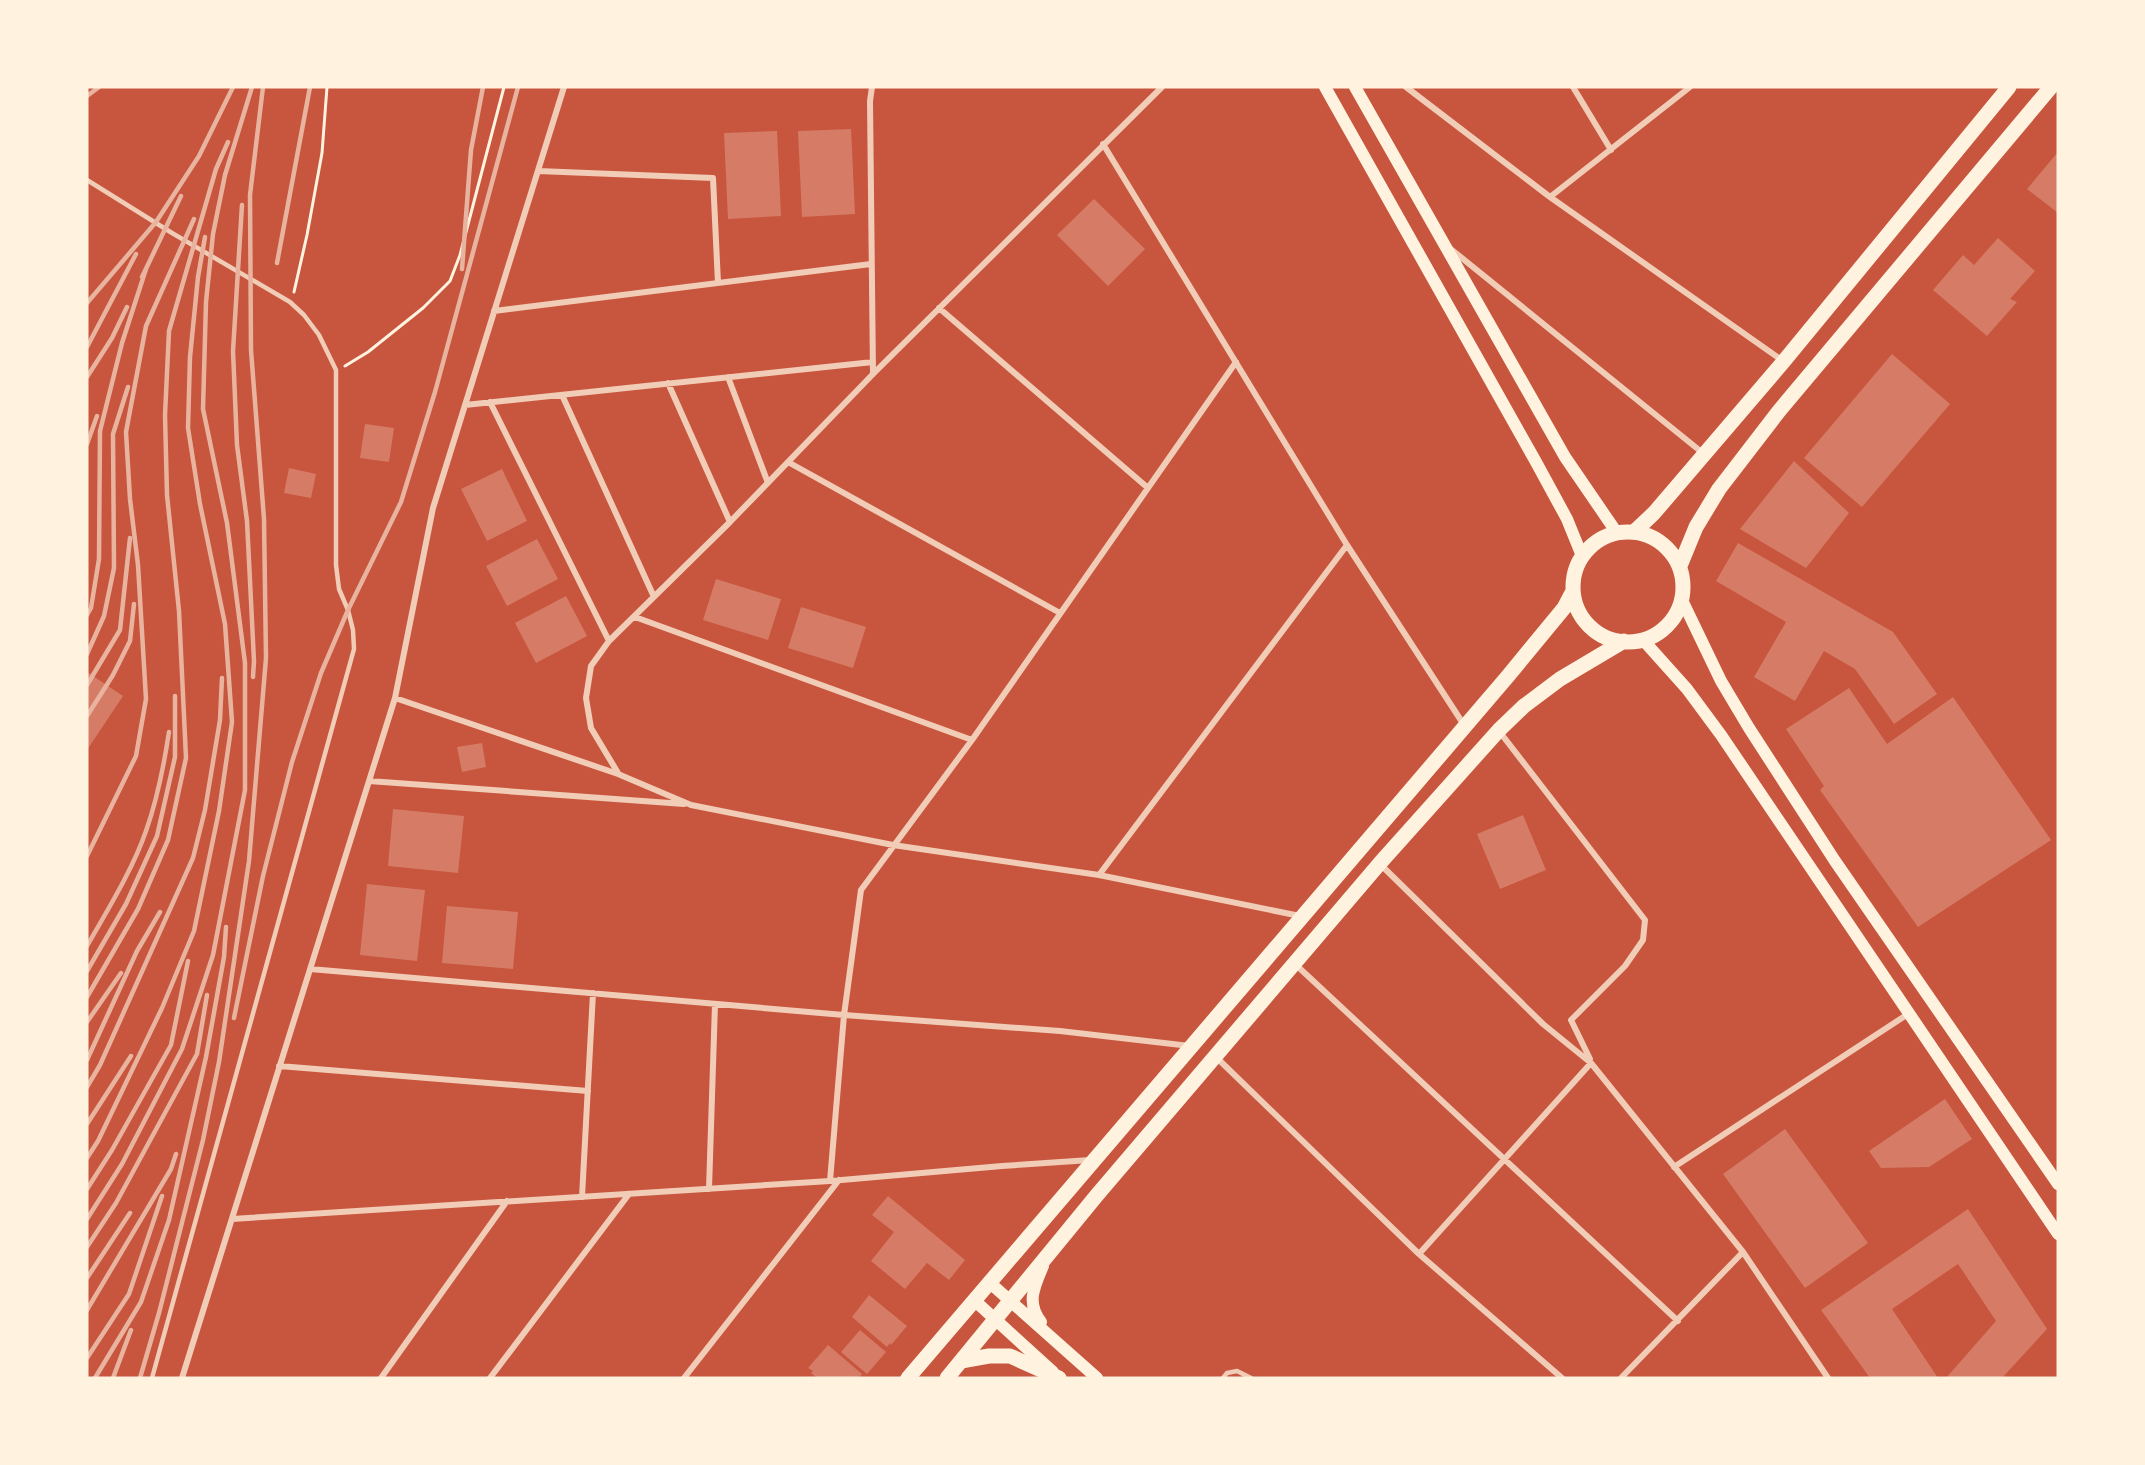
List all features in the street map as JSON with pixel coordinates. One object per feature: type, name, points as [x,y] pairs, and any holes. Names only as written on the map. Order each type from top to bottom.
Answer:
[{"type":"main road","points":[[1325,87],[1541,471],[1567,519],[1582,556]]},
{"type":"main road","points":[[1355,87],[1565,457],[1617,533]]},
{"type":"main road","points":[[1634,532],[1654,513],[1784,361],[2009,87]]},
{"type":"main road","points":[[1680,566],[1696,527],[1719,489],[1779,411],[2051,87]]},
{"type":"main road","points":[[1617,533],[1641,533],[1658,539],[1671,550],[1680,566],[1684,583],[1682,600],[1676,616],[1664,629],[1644,641],[1613,640],[1595,632],[1582,618],[1574,600],[1572,581],[1577,562],[1589,547],[1605,536],[1617,533]]},
{"type":"main road","points":[[908,1378],[1558,615],[1573,591]]},
{"type":"main road","points":[[1682,600],[1716,671],[1749,728],[1835,861],[2058,1184]]},
{"type":"main road","points":[[1644,641],[1686,689],[1721,735],[2058,1234]]},
{"type":"main road","points":[[947,1378],[1097,1195],[1380,863],[1498,730],[1524,706],[1560,679],[1624,642]]},
{"type":"main road","points":[[1050,1254],[1034,1287],[1032,1301],[1038,1318],[1055,1340]]},
{"type":"main road","points":[[989,1282],[1097,1378]]},
{"type":"main road","points":[[974,1300],[1060,1378]]},
{"type":"main road","points":[[961,1361],[989,1356],[1010,1356],[1060,1378]]},
{"type":"street","points":[[182,1378],[395,698],[433,508],[564,87]]},
{"type":"street","points":[[872,87],[870,101],[873,374]]},
{"type":"street","points":[[618,774],[591,728],[586,698],[591,666],[609,641],[1162,87]]},
{"type":"street","points":[[1406,87],[1550,197],[1784,361]]},
{"type":"street","points":[[1573,87],[1611,150]]},
{"type":"street","points":[[1550,197],[1690,87]]},
{"type":"street","points":[[1103,144],[1347,545],[1464,725]]},
{"type":"street","points":[[538,171],[713,178],[718,283]]},
{"type":"street","points":[[1446,246],[1704,454]]},
{"type":"street","points":[[494,311],[872,264]]},
{"type":"street","points":[[939,308],[1148,488]]},
{"type":"street","points":[[465,405],[873,362]]},
{"type":"street","points":[[830,1181],[844,1015],[861,890],[972,740],[1236,362]]},
{"type":"street","points":[[728,377],[768,483]]},
{"type":"street","points":[[668,383],[730,522]]},
{"type":"street","points":[[562,395],[654,597]]},
{"type":"street","points":[[490,402],[609,641]]},
{"type":"street","points":[[789,462],[1060,613]]},
{"type":"street","points":[[1099,875],[1347,545]]},
{"type":"street","points":[[635,617],[972,740]]},
{"type":"street","points":[[395,698],[618,774],[691,805]]},
{"type":"street","points":[[1498,730],[1645,920],[1643,940],[1625,966],[1571,1020],[1591,1062],[1743,1252],[1828,1378]]},
{"type":"street","points":[[369,781],[691,805],[893,845],[1099,875],[1300,916]]},
{"type":"street","points":[[1380,863],[1543,1024],[1591,1062]]},
{"type":"street","points":[[1295,963],[1678,1321]]},
{"type":"street","points":[[310,969],[1060,1032],[1191,1046]]},
{"type":"street","points":[[582,1197],[593,993]]},
{"type":"street","points":[[709,1189],[716,1004]]},
{"type":"street","points":[[1674,1167],[1908,1014]]},
{"type":"street","points":[[1216,1057],[1419,1254],[1562,1378]]},
{"type":"street","points":[[1419,1254],[1591,1062]]},
{"type":"street","points":[[279,1066],[588,1091]]},
{"type":"street","points":[[232,1219],[830,1181],[1094,1160]]},
{"type":"street","points":[[684,1378],[840,1180]]},
{"type":"street","points":[[490,1378],[629,1194]]},
{"type":"street","points":[[381,1378],[507,1202]]},
{"type":"street","points":[[1621,1378],[1743,1252]]},
{"type":"lane","points":[[87,180],[290,302],[304,315],[319,335],[336,370],[336,566],[339,589],[353,630],[354,649],[152,1378]]},
{"type":"lane","points":[[1223,1378],[1227,1373],[1237,1371],[1251,1378]]},
{"type":"path","points":[[290,302],[297,284],[316,188],[322,153],[327,87]]},
{"type":"path","points":[[336,370],[368,352],[423,308],[450,281],[462,246],[504,87]]},
{"type":"building","points":[[851,129],[855,214],[802,217],[798,131]]},
{"type":"building","points":[[777,131],[781,216],[728,219],[724,133]]},
{"type":"building","points":[[2058,152],[2058,213],[2027,189]]},
{"type":"building","points":[[1094,199],[1145,249],[1108,286],[1057,235]]},
{"type":"building","points":[[1998,238],[2035,271],[2010,299],[2017,302],[1987,336],[1933,290],[1963,255],[1974,265]]},
{"type":"building","points":[[1892,354],[1950,404],[1862,507],[1804,458]]},
{"type":"building","points":[[365,424],[394,428],[389,462],[360,458]]},
{"type":"building","points":[[1794,461],[1849,513],[1806,568],[1740,529]]},
{"type":"building","points":[[289,468],[316,474],[311,498],[284,493]]},
{"type":"building","points":[[502,469],[527,521],[487,541],[461,489]]},
{"type":"building","points":[[537,539],[558,579],[507,606],[486,566]]},
{"type":"building","points":[[1738,543],[1893,632],[1937,694],[1894,724],[1855,669],[1824,651],[1795,701],[1754,677],[1786,622],[1716,581]]},
{"type":"building","points":[[716,579],[781,599],[768,640],[703,620]]},
{"type":"building","points":[[566,596],[587,636],[536,663],[515,623]]},
{"type":"building","points":[[801,607],[866,627],[853,668],[788,648]]},
{"type":"building","points":[[87,672],[123,696],[87,750]]},
{"type":"building","points":[[1849,688],[1887,744],[1953,697],[2051,840],[1918,927],[1820,790],[1824,786],[1786,729]]},
{"type":"building","points":[[482,743],[486,767],[462,772],[457,747]]},
{"type":"building","points":[[393,809],[464,816],[458,873],[388,866]]},
{"type":"building","points":[[1523,815],[1546,870],[1500,889],[1477,834]]},
{"type":"building","points":[[367,884],[425,890],[417,961],[360,955]]},
{"type":"building","points":[[447,906],[518,912],[513,969],[442,963]]},
{"type":"building","points":[[1945,1099],[1972,1139],[1929,1167],[1881,1168],[1869,1151]]},
{"type":"building","points":[[1785,1129],[1868,1243],[1805,1288],[1723,1174]]},
{"type":"building","points":[[888,1196],[965,1260],[949,1280],[927,1263],[905,1289],[871,1261],[894,1232],[872,1215]]},
{"type":"building","points":[[1968,1209],[2047,1329],[2002,1378],[1946,1378],[1996,1321],[1958,1264],[1892,1309],[1938,1378],[1870,1378],[1821,1310]]},
{"type":"building","points":[[869,1295],[907,1326],[887,1347],[852,1317]]},
{"type":"building","points":[[860,1330],[886,1352],[867,1374],[841,1352]]},
{"type":"building","points":[[828,1345],[862,1374],[859,1378],[817,1378],[811,1373],[813,1371],[808,1368]]},
{"type":"railway","points":[[87,96],[99,87]]},
{"type":"railway","points":[[87,303],[156,222],[199,156],[233,87]]},
{"type":"railway","points":[[87,1219],[122,1164],[182,1049],[213,955],[245,790],[245,663],[227,523],[203,409],[206,302],[213,234],[225,175],[252,87]]},
{"type":"railway","points":[[140,1378],[203,1140],[219,1062],[249,861],[266,658],[264,519],[251,350],[250,195],[263,87]]},
{"type":"railway","points":[[277,263],[310,87]]},
{"type":"railway","points":[[462,269],[471,150],[483,87]]},
{"type":"railway","points":[[234,1018],[263,876],[292,762],[321,673],[348,610],[401,502],[435,392],[518,87]]},
{"type":"railway","points":[[87,997],[138,909],[168,840],[186,758],[179,611],[167,495],[165,415],[169,331],[216,169],[228,142]]},
{"type":"railway","points":[[142,277],[181,196]]},
{"type":"railway","points":[[242,205],[233,351],[237,445],[247,521],[253,677]]},
{"type":"railway","points":[[87,856],[136,756],[146,699],[138,565],[130,499],[126,432],[146,326],[194,219]]},
{"type":"railway","points":[[87,1158],[98,1141],[162,1008],[194,931],[219,811],[232,722],[225,624],[200,504],[188,428],[190,357],[198,277],[205,237]]},
{"type":"railway","points":[[87,347],[136,254]]},
{"type":"railway","points":[[87,615],[91,608],[99,559],[100,431],[122,343],[146,269]]},
{"type":"railway","points":[[87,377],[112,338],[127,307]]},
{"type":"railway","points":[[87,654],[104,616],[114,568],[113,434],[128,387]]},
{"type":"railway","points":[[87,444],[97,416]]},
{"type":"railway","points":[[87,685],[120,630],[130,538]]},
{"type":"railway","points":[[87,716],[113,675],[130,641],[134,604]]},
{"type":"railway","points":[[87,1087],[100,1065],[193,858],[205,810],[220,720],[222,678]]},
{"type":"railway","points":[[87,971],[126,904],[157,836],[175,757],[175,696]]},
{"type":"railway","points":[[87,946],[119,890],[141,845],[157,795],[169,732]]},
{"type":"railway","points":[[87,1060],[137,951],[160,912]]},
{"type":"railway","points":[[95,1378],[141,1302],[169,1220],[206,1057],[224,957],[226,927]]},
{"type":"railway","points":[[87,1189],[112,1150],[171,1045],[188,961]]},
{"type":"railway","points":[[87,1022],[121,973]]},
{"type":"railway","points":[[87,1247],[116,1203],[197,1054],[207,995]]},
{"type":"railway","points":[[87,1124],[131,1056]]},
{"type":"railway","points":[[87,1310],[171,1169],[176,1154]]},
{"type":"railway","points":[[87,1358],[129,1294],[162,1196]]},
{"type":"railway","points":[[87,1278],[130,1213]]},
{"type":"railway","points":[[113,1378],[131,1330]]}]
